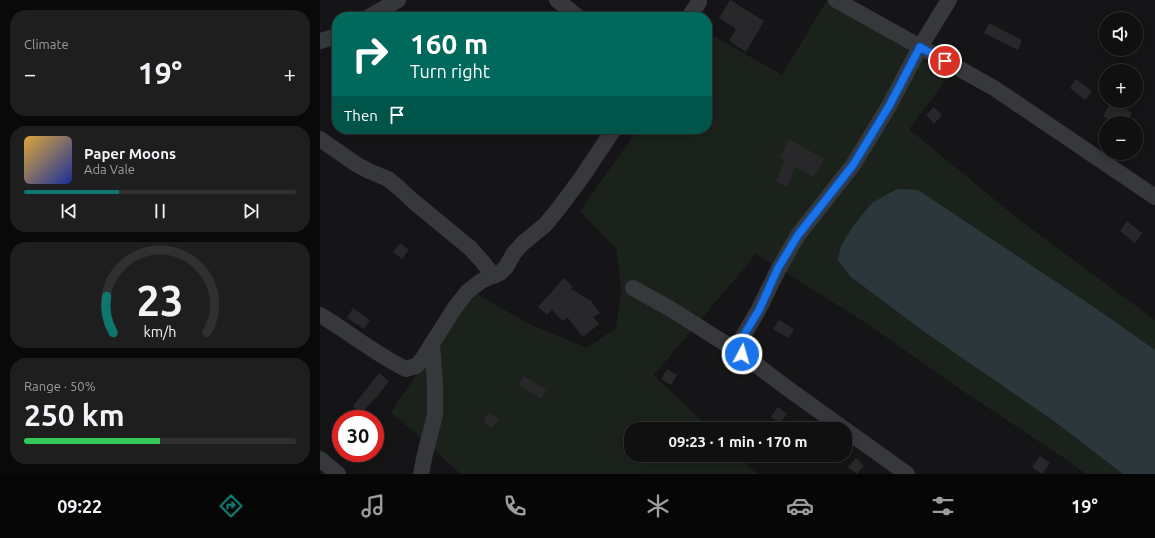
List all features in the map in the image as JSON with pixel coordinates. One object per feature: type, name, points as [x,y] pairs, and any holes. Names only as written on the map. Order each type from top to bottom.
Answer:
[{"type":"street","points":[[378,12],[398,0]]},
{"type":"street","points":[[556,0],[572,12]]},
{"type":"street","points":[[836,0],[994,88],[1155,197]]},
{"type":"street","points":[[742,354],[742,338],[759,310],[778,268],[798,235],[853,165],[889,106],[920,47],[948,0]]},
{"type":"street","points":[[692,12],[699,2]]},
{"type":"street","points":[[320,41],[332,37]]},
{"type":"street","points":[[320,315],[390,361],[406,369],[416,366],[421,361],[467,292],[481,281],[500,273],[523,243],[545,225],[582,177],[611,134]]},
{"type":"street","points":[[320,139],[356,164],[388,179],[470,248],[494,276]]},
{"type":"street","points":[[633,288],[669,308],[742,354],[907,474]]},
{"type":"street","points":[[421,474],[435,415],[435,384],[432,344]]},
{"type":"street","points":[[320,459],[338,474]]},
{"type":"shaded area","points":[[827,0],[950,75],[909,129],[1018,219],[1155,320],[1155,474],[1086,474],[960,389],[869,325],[756,254],[654,375],[703,422],[624,422],[624,462],[744,462],[757,474],[461,474],[391,412],[474,292],[529,324],[587,348],[616,328],[621,291],[617,250],[580,211],[634,134],[712,134],[712,35],[782,75]]},
{"type":"shaded area","points":[[897,189],[918,190],[1091,305],[1155,350],[1155,474],[1123,474],[1054,421],[926,333],[851,277],[838,260],[841,246],[853,226],[872,203]]},
{"type":"building","points":[[730,0],[764,21],[746,52],[729,41],[736,30],[719,18]]},
{"type":"building","points":[[989,23],[1022,40],[1018,50],[984,33]]},
{"type":"building","points":[[1076,79],[1092,91],[1085,100],[1070,88]]},
{"type":"building","points":[[934,107],[942,115],[934,124],[926,115]]},
{"type":"building","points":[[1108,108],[1124,108],[1132,113],[1130,116],[1103,116]]},
{"type":"building","points":[[789,139],[824,159],[814,177],[795,167],[788,187],[776,182],[784,160],[779,158]]},
{"type":"building","points":[[1127,221],[1142,233],[1135,243],[1120,231]]},
{"type":"building","points":[[400,243],[409,250],[402,259],[393,252]]},
{"type":"building","points":[[564,278],[573,287],[571,289],[591,301],[600,313],[593,317],[599,324],[583,337],[567,317],[563,321],[552,310],[547,315],[538,307]]},
{"type":"building","points":[[353,308],[370,320],[364,329],[347,318]]},
{"type":"building","points":[[779,320],[794,329],[788,338],[773,329]]},
{"type":"building","points":[[667,369],[677,375],[671,385],[661,379]]},
{"type":"building","points":[[379,373],[389,381],[364,410],[357,410],[353,406]]},
{"type":"building","points":[[524,376],[546,390],[541,399],[518,385]]},
{"type":"building","points":[[778,407],[787,414],[781,422],[771,417]]},
{"type":"building","points":[[489,412],[499,419],[492,428],[483,422]]},
{"type":"building","points":[[1040,456],[1050,463],[1042,474],[1032,467]]},
{"type":"building","points":[[856,458],[864,466],[857,474],[848,467]]},
{"type":"route","points":[[742,354],[742,338],[759,310],[778,268],[798,235],[853,165],[889,106],[920,47],[945,61]]}]
